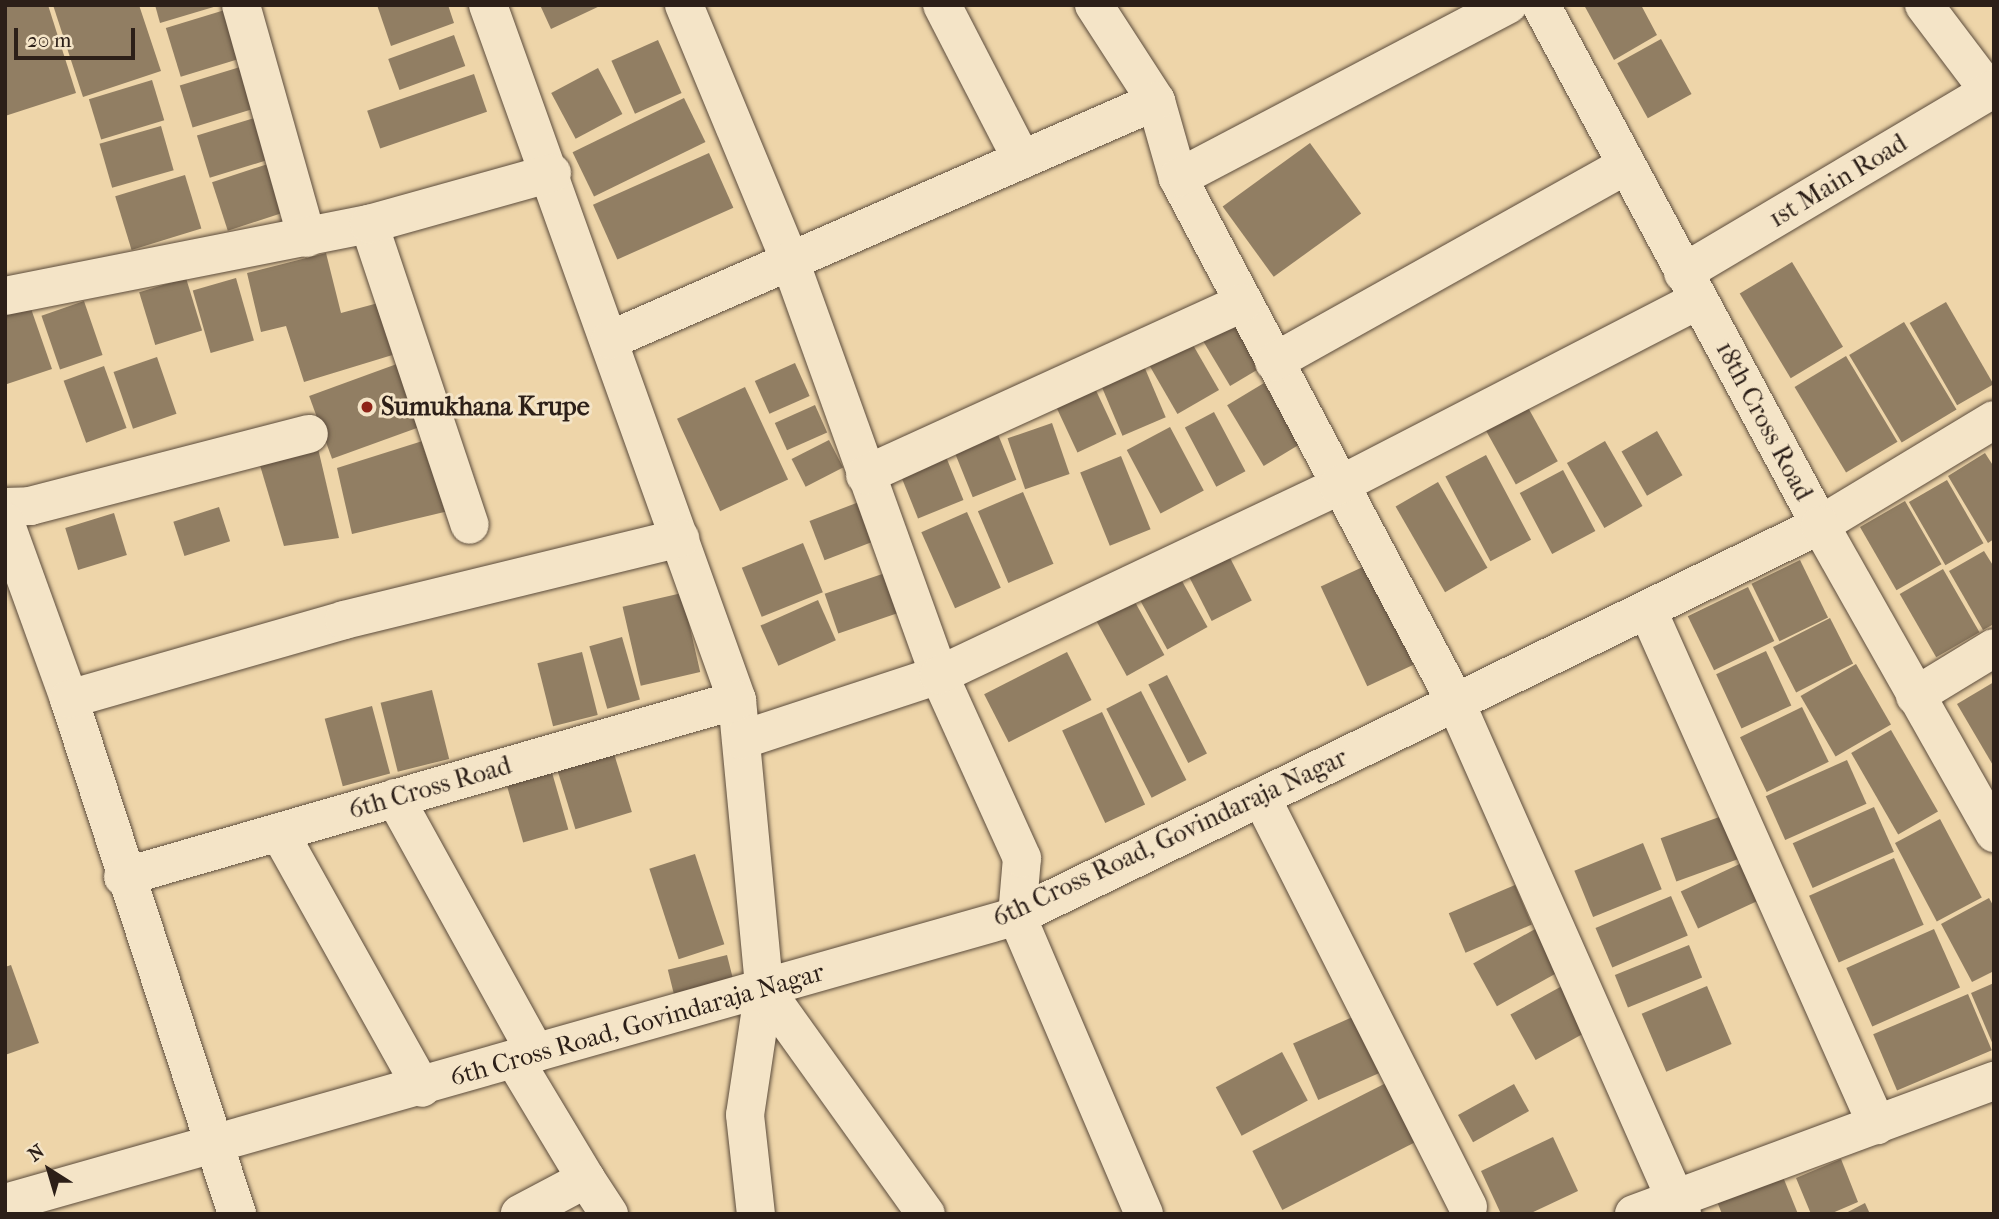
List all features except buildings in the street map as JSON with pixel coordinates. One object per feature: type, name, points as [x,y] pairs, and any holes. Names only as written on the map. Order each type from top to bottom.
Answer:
[{"type":"street","points":[[241,5],[307,238]]},
{"type":"street","points":[[488,5],[552,173],[737,700],[764,988],[745,1115],[756,1214]]},
{"type":"street","points":[[684,5],[790,261],[939,675],[1022,858],[1017,916],[1144,1214]]},
{"type":"street","points":[[942,5],[1021,160]]},
{"type":"street","points":[[1094,5],[1156,101],[1178,178],[1338,486],[1456,703],[1678,1206]]},
{"type":"street","points":[[1178,178],[1508,5]]},
{"type":"street","name":"18th Cross Road","points":[[1541,5],[1820,525],[1994,833]]},
{"type":"street","points":[[1924,5],[1991,90]]},
{"type":"street","name":"1st Main Road","points":[[741,740],[939,675],[1338,486],[1691,286],[1991,90]]},
{"type":"street","points":[[610,340],[1156,101]]},
{"type":"street","points":[[1274,362],[1625,166]]},
{"type":"street","points":[[5,296],[307,238],[369,224],[552,173]]},
{"type":"street","points":[[369,224],[470,525]]},
{"type":"street","points":[[865,475],[1243,303]]},
{"type":"street","name":"6th Cross Road, Govindaraja Nagar","points":[[5,1203],[422,1088],[525,1056],[1017,916],[1820,525],[1994,420]]},
{"type":"street","points":[[5,507],[30,506],[309,434]]},
{"type":"street","points":[[5,522],[69,699],[123,877],[236,1214]]},
{"type":"street","points":[[69,699],[344,620],[680,538]]},
{"type":"street","points":[[1648,611],[1877,1125]]},
{"type":"street","points":[[1915,696],[1994,648]]},
{"type":"street","name":"6th Cross Road","points":[[123,877],[737,700]]},
{"type":"street","points":[[1261,797],[1464,1212]]},
{"type":"street","points":[[396,798],[586,1178],[609,1214]]},
{"type":"street","points":[[279,832],[422,1088]]},
{"type":"street","points":[[764,988],[926,1214]]},
{"type":"street","points":[[1634,1214],[1678,1206],[1877,1125],[1994,1082]]},
{"type":"street","points":[[520,1214],[586,1178]]},
{"type":"place","name":"Sumukhana Krupe","points":[[367,407]]}]
